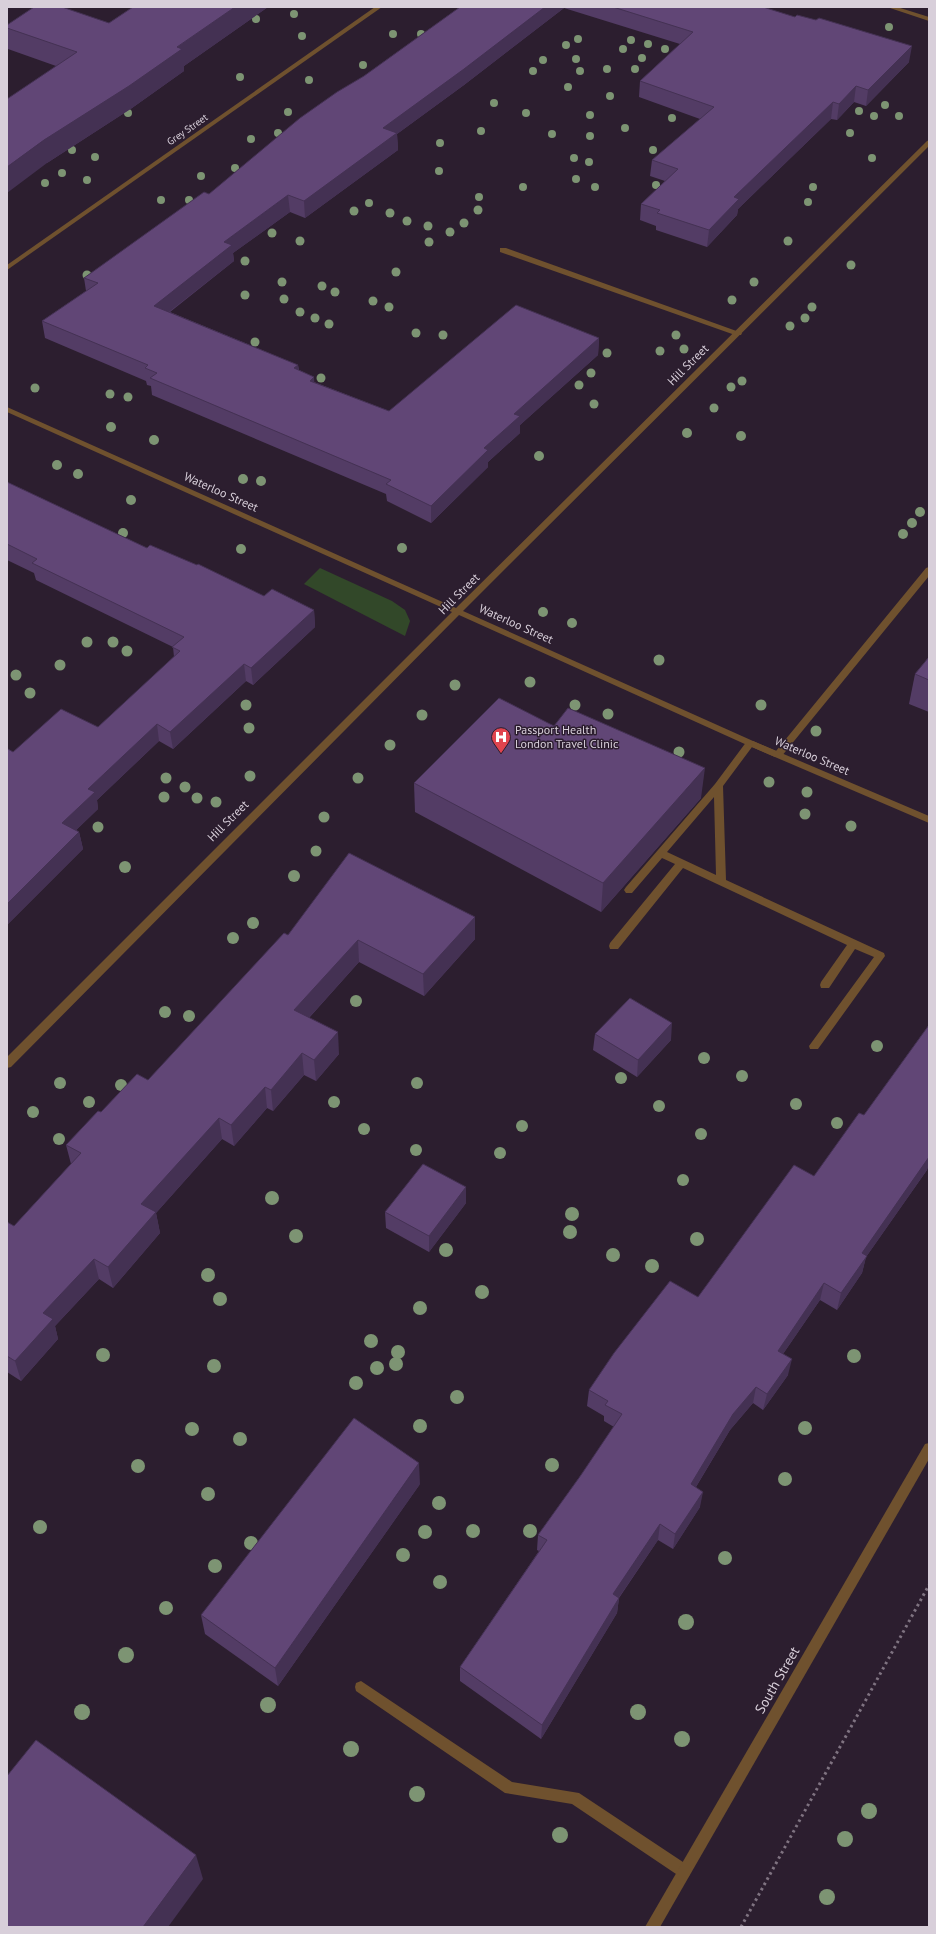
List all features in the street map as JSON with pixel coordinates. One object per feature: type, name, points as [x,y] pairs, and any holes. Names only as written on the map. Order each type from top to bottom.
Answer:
[{"type":"street","name":"Grey Street","points":[[7,268],[379,7]]},
{"type":"street","points":[[890,7],[929,19]]},
{"type":"street","name":"Hill Street","points":[[7,1064],[256,811],[459,612],[929,142]]},
{"type":"street","points":[[503,250],[738,333]]},
{"type":"street","name":"Waterloo Street","points":[[7,409],[750,743],[929,820]]},
{"type":"street","points":[[778,755],[929,570]]},
{"type":"street","points":[[629,890],[718,786],[750,743]]},
{"type":"street","points":[[718,786],[721,881]]},
{"type":"street","points":[[660,853],[880,956],[814,1046]]},
{"type":"street","points":[[614,946],[682,863]]},
{"type":"street","points":[[825,985],[854,943]]},
{"type":"street","name":"South Street","points":[[652,1927],[929,1448]]},
{"type":"street","points":[[361,1687],[510,1788],[574,1798],[684,1871]]},
{"type":"path","points":[[741,1927],[929,1585]]},
{"type":"green space","points":[[320,568],[392,601],[405,610],[410,621],[405,636],[304,584]]},
{"type":"building","points":[[34,7],[62,7],[109,23],[133,7],[235,7],[177,47],[182,49],[129,86],[44,140],[7,167],[7,99],[77,52],[7,28],[7,25]]},
{"type":"building","points":[[460,7],[545,7],[464,69],[383,128],[397,133],[304,201],[288,195],[224,242],[232,245],[154,306],[298,365],[294,368],[314,377],[310,381],[389,411],[516,305],[599,338],[514,414],[520,416],[484,448],[488,450],[431,506],[386,484],[391,480],[150,378],[157,373],[145,368],[148,365],[42,321],[98,283],[84,278],[204,192],[209,194],[300,118],[337,92],[364,76]]},
{"type":"building","points":[[613,7],[763,7],[795,17],[797,15],[816,20],[819,18],[912,46],[868,90],[856,86],[839,104],[833,102],[734,197],[739,199],[709,230],[657,213],[660,210],[641,204],[678,169],[652,160],[714,107],[640,81],[693,32]]},
{"type":"building","points":[[7,482],[147,548],[150,545],[197,565],[198,564],[264,596],[272,589],[314,610],[251,668],[244,664],[170,732],[157,724],[88,789],[95,792],[62,823],[79,832],[7,904],[7,750],[8,749],[13,752],[61,709],[98,727],[180,651],[172,647],[184,637],[32,563],[37,559],[7,544]]},
{"type":"building","points":[[929,657],[929,680],[915,674]]},
{"type":"building","points":[[499,698],[554,726],[568,708],[705,768],[603,883],[414,783]]},
{"type":"building","points":[[349,853],[475,917],[423,974],[358,940],[294,1010],[338,1032],[314,1060],[302,1053],[271,1090],[265,1087],[231,1125],[219,1118],[141,1204],[156,1212],[108,1267],[94,1259],[43,1313],[53,1319],[15,1361],[7,1356],[7,1222],[14,1226],[81,1153],[66,1145],[98,1111],[101,1112],[137,1074],[148,1080],[284,933],[288,935]]},
{"type":"building","points":[[630,998],[672,1023],[638,1060],[595,1034]]},
{"type":"building","points":[[929,1025],[929,1157],[862,1253],[867,1256],[841,1293],[824,1283],[778,1351],[792,1359],[767,1394],[756,1387],[733,1414],[691,1484],[703,1492],[675,1534],[660,1524],[613,1594],[619,1598],[542,1725],[460,1667],[547,1540],[538,1535],[622,1414],[605,1405],[608,1401],[589,1390],[614,1353],[670,1281],[698,1297],[794,1165],[814,1176],[859,1113],[864,1115]]},
{"type":"building","points":[[423,1164],[466,1187],[429,1236],[385,1212]]},
{"type":"building","points":[[354,1418],[419,1463],[275,1668],[201,1615]]},
{"type":"building","points":[[36,1740],[196,1855],[143,1927],[7,1927],[7,1776]]},
{"type":"place","name":"Passport Health London Travel Clinic","points":[[501,754]]}]
